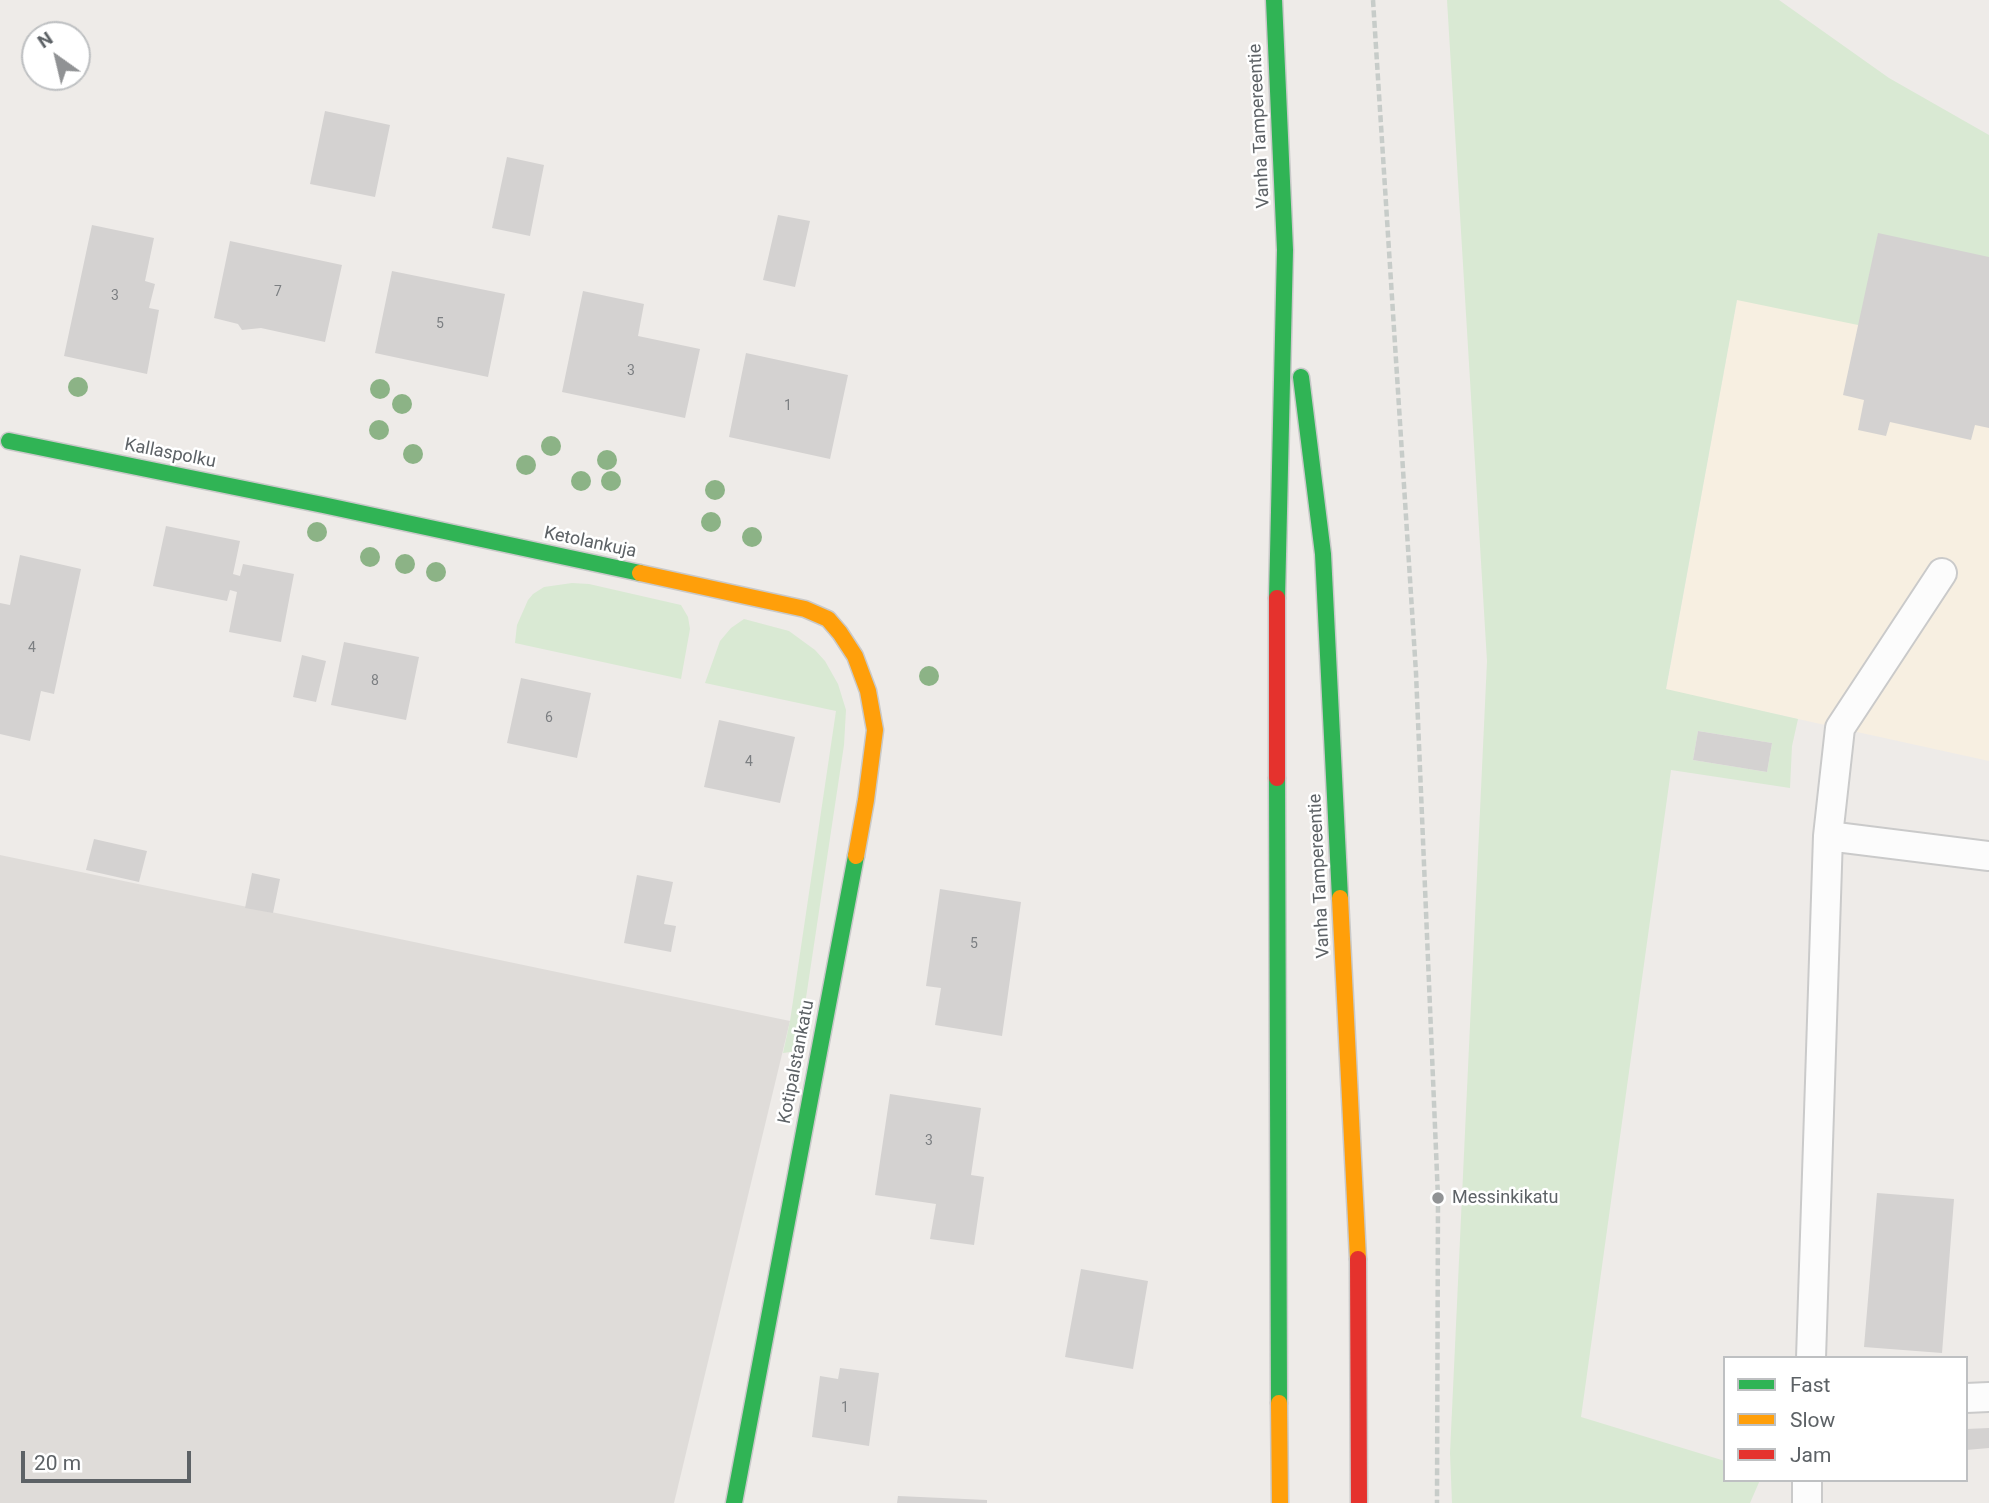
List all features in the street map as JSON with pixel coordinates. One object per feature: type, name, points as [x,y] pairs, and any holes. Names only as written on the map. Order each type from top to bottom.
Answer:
[{"type":"main road","name":"Vanha Tampereentie","points":[[1274,0],[1285,250],[1277,562],[1280,1503]]},
{"type":"main road","name":"Vanha Tampereentie","points":[[1285,250],[1323,554],[1358,1243],[1359,1503]]},
{"type":"main road","name":"Kallaspolku","points":[[4,442],[324,505]]},
{"type":"main road","name":"Ketolankuja","points":[[324,505],[805,609],[828,619],[840,633]]},
{"type":"main road","name":"Kotipalstankatu","points":[[734,1503],[866,800],[875,730],[868,691],[855,656],[840,633]]},
{"type":"lane","points":[[1811,1356],[1828,836],[1840,728],[1942,572]]},
{"type":"lane","points":[[1828,836],[1989,856]]},
{"type":"lane","points":[[1968,1398],[1989,1397]]},
{"type":"lane","points":[[1807,1482],[1807,1503]]},
{"type":"path","points":[[1373,0],[1416,673],[1438,1198],[1437,1503]]},
{"type":"shaded area","points":[[1989,257],[1989,761],[1666,690],[1737,299],[1858,324]]},
{"type":"shaded area","points":[[0,855],[790,1021],[674,1503],[0,1503]]},
{"type":"green space","points":[[1447,0],[1779,0],[1889,78],[1989,135],[1989,257],[1858,325],[1737,300],[1666,689],[1798,719],[1792,746],[1790,788],[1671,770],[1581,1417],[1723,1460],[1723,1482],[1759,1482],[1750,1503],[1452,1503],[1450,1453],[1487,661]],"holes":[[[1698,731],[1772,743],[1767,772],[1693,760]]]},
{"type":"green space","points":[[572,583],[589,584],[681,605],[688,617],[690,629],[681,679],[515,643],[517,625],[533,594],[544,587]]},
{"type":"green space","points":[[744,619],[789,631],[815,650],[825,661],[838,684],[846,710],[844,745],[798,1051],[783,1053],[836,711],[705,683],[720,641],[731,628]]},
{"type":"building","points":[[325,111],[390,125],[375,197],[310,184]]},
{"type":"building","points":[[507,157],[544,165],[530,236],[492,228]]},
{"type":"building","points":[[778,215],[810,221],[795,287],[763,280]]},
{"type":"building","points":[[92,225],[154,238],[145,281],[155,284],[149,308],[159,310],[147,374],[64,356]]},
{"type":"building","points":[[1878,233],[1989,257],[1989,428],[1975,425],[1971,440],[1890,422],[1886,436],[1858,430],[1864,400],[1843,395]]},
{"type":"building","points":[[230,241],[342,265],[325,342],[261,328],[242,330],[238,324],[214,318]]},
{"type":"building","points":[[392,271],[505,294],[488,377],[375,353]]},
{"type":"building","points":[[583,291],[644,304],[638,336],[700,349],[685,418],[562,392]]},
{"type":"building","points":[[746,353],[848,375],[830,459],[729,437]]},
{"type":"building","points":[[166,526],[240,541],[233,574],[240,576],[243,564],[294,574],[281,642],[229,632],[237,592],[230,590],[227,601],[153,586]]},
{"type":"building","points":[[20,555],[81,569],[54,694],[41,691],[30,741],[0,734],[0,603],[10,605]]},
{"type":"building","points":[[344,642],[419,657],[406,720],[331,705]]},
{"type":"building","points":[[302,655],[326,661],[316,702],[293,697]]},
{"type":"building","points":[[521,678],[591,693],[577,758],[507,743]]},
{"type":"building","points":[[719,720],[795,737],[780,803],[704,787]]},
{"type":"building","points":[[1698,731],[1772,743],[1767,772],[1693,760]]},
{"type":"building","points":[[94,839],[147,851],[139,882],[86,870]]},
{"type":"building","points":[[252,873],[280,879],[273,913],[245,908]]},
{"type":"building","points":[[637,875],[673,882],[664,924],[676,926],[671,952],[624,943]]},
{"type":"building","points":[[940,889],[1021,902],[1002,1036],[935,1025],[941,988],[926,986]]},
{"type":"building","points":[[890,1094],[981,1108],[971,1175],[984,1177],[974,1245],[930,1239],[936,1204],[875,1195]]},
{"type":"building","points":[[1877,1193],[1954,1199],[1942,1353],[1864,1347]]},
{"type":"building","points":[[1081,1269],[1148,1281],[1133,1369],[1065,1357]]},
{"type":"building","points":[[840,1368],[879,1373],[869,1446],[812,1437],[820,1376],[838,1379]]},
{"type":"building","points":[[1989,1428],[1989,1448],[1968,1450],[1968,1429]]},
{"type":"building","points":[[898,1496],[987,1500],[987,1503],[897,1503]]},
{"type":"traffic: fast","points":[[1274,0],[1285,250],[1277,598]]},
{"type":"traffic: fast","points":[[1301,377],[1323,554],[1340,898]]},
{"type":"traffic: fast","points":[[9,441],[640,573]]},
{"type":"traffic: fast","points":[[1277,778],[1279,1403]]},
{"type":"traffic: fast","points":[[734,1503],[856,856]]},
{"type":"traffic: slow","points":[[640,573],[805,609],[828,619],[840,633],[855,656],[868,691],[875,730],[856,856]]},
{"type":"traffic: slow","points":[[1340,898],[1358,1259]]},
{"type":"traffic: slow","points":[[1279,1403],[1280,1503]]},
{"type":"traffic: jam","points":[[1277,598],[1277,778]]},
{"type":"traffic: jam","points":[[1358,1259],[1359,1503]]},
{"type":"place","name":"Messinkikatu","points":[[1438,1198]]}]
